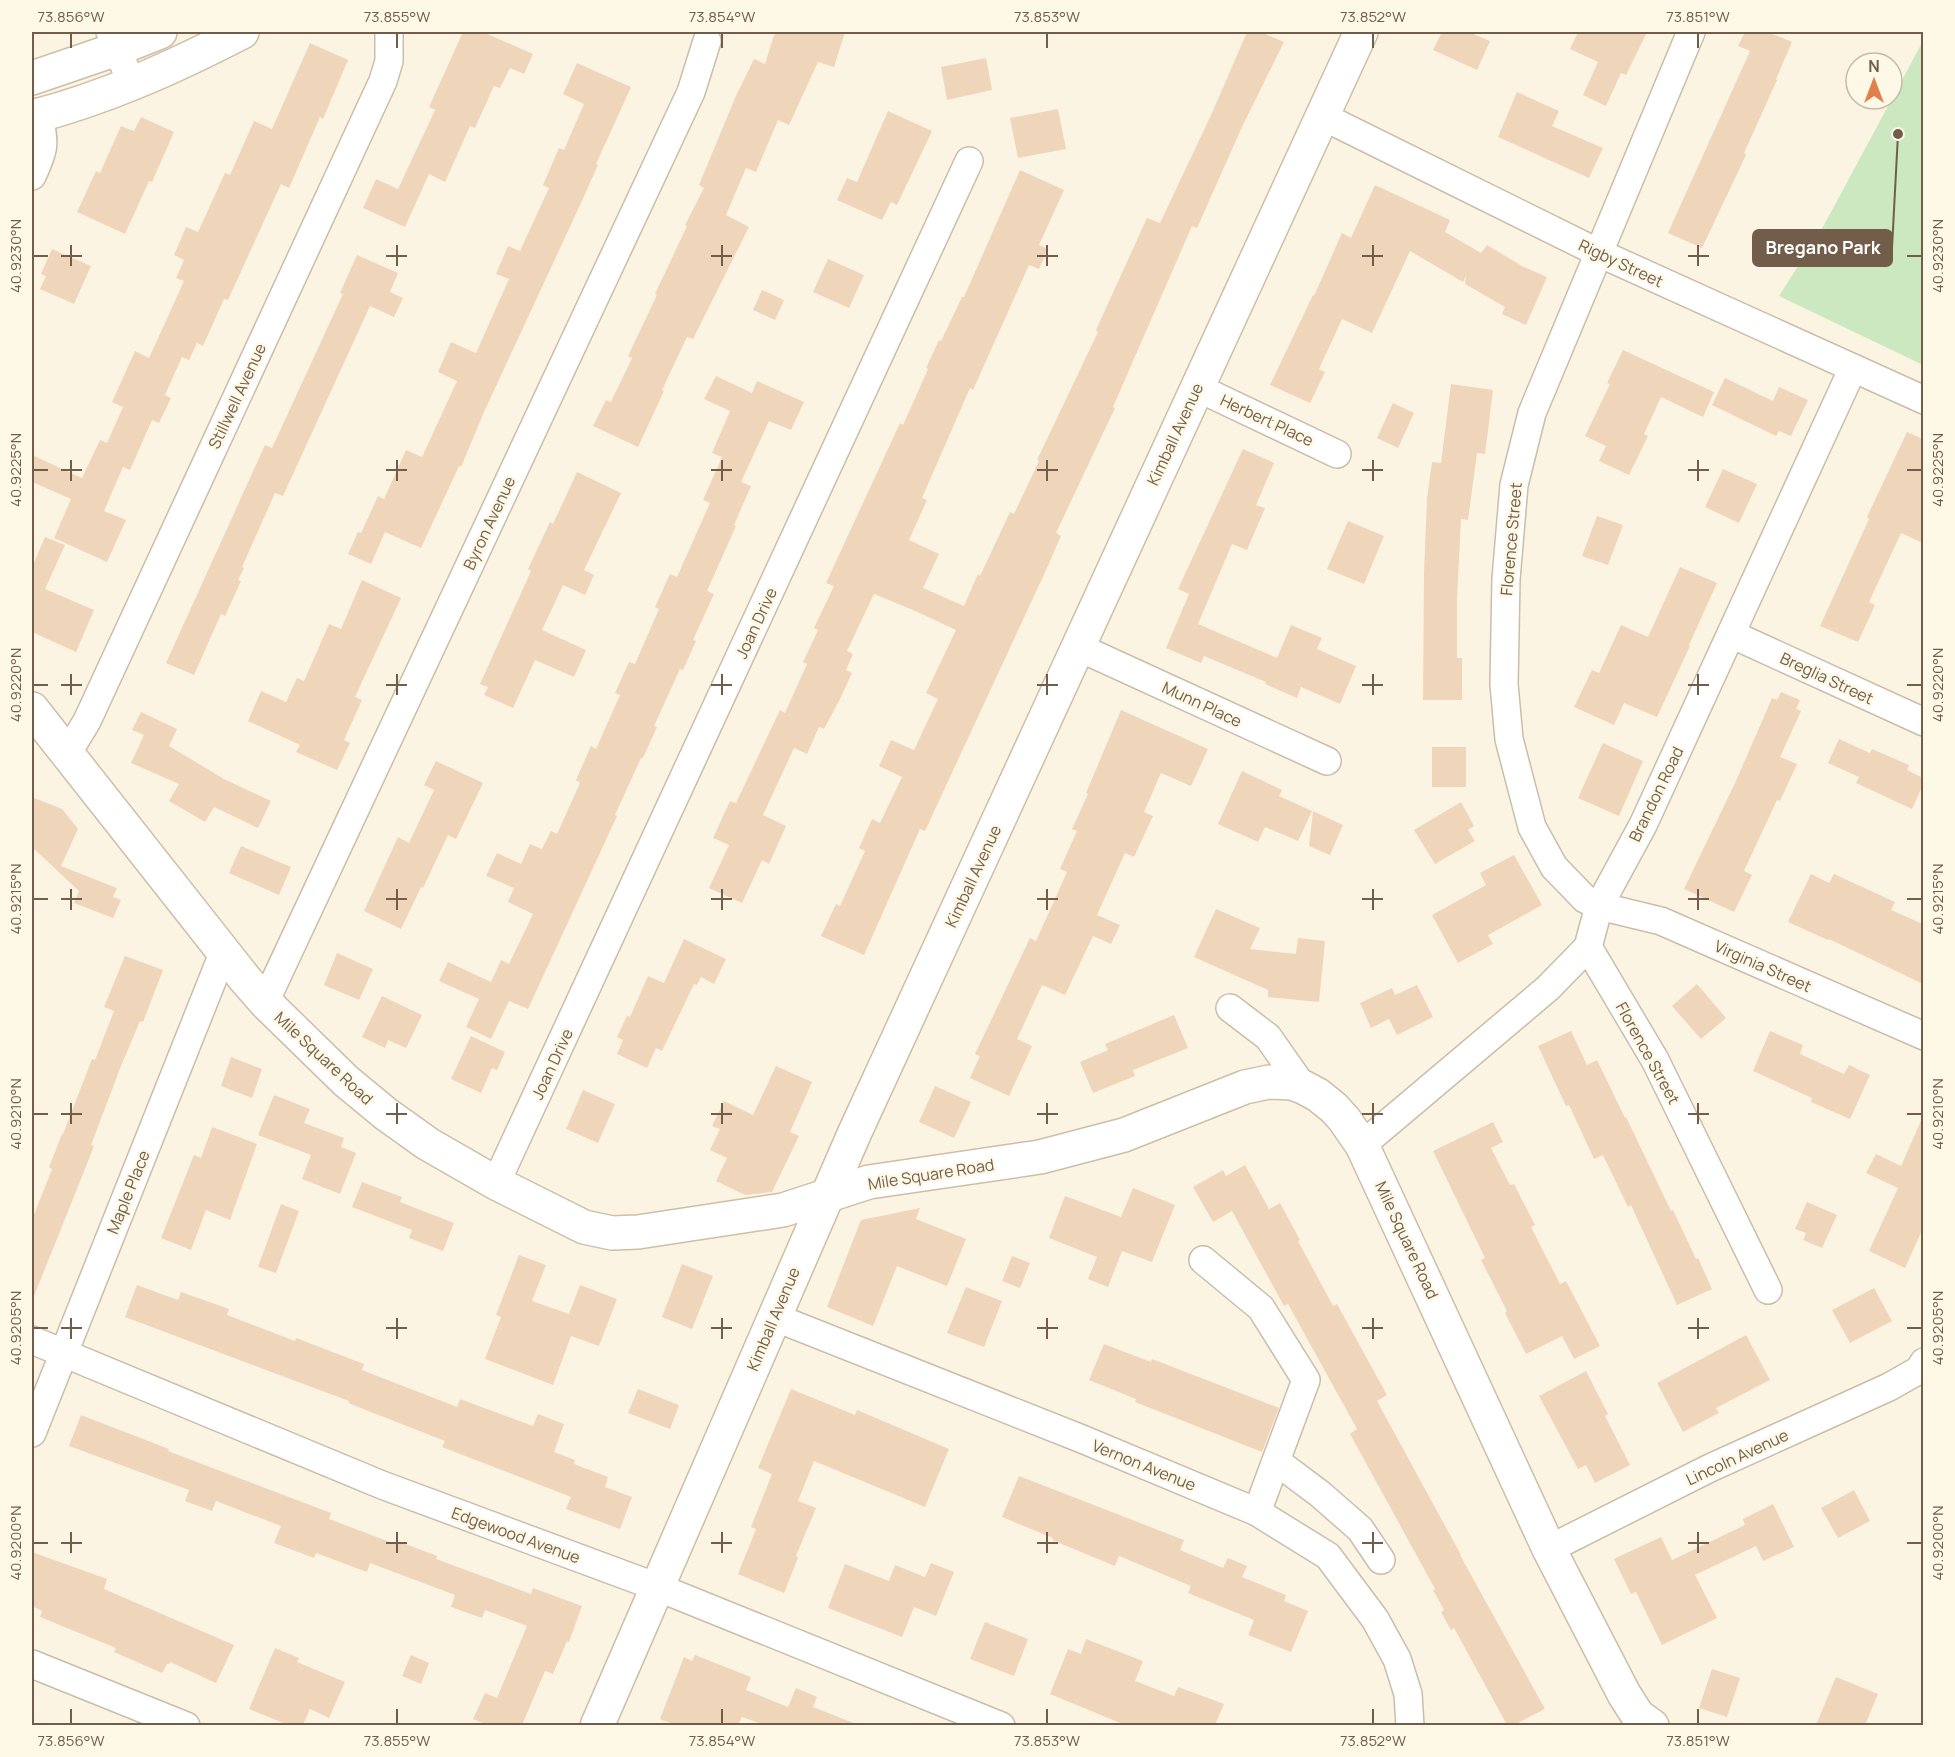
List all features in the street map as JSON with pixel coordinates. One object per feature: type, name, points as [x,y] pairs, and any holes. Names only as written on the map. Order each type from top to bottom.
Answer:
[{"type":"street","points":[[32,78],[114,40],[160,32]]},
{"type":"street","points":[[32,176],[44,144],[35,116],[132,84],[185,61],[242,32]]},
{"type":"street","name":"Stillwell Avenue","points":[[67,754],[87,721],[383,81],[389,61],[389,32]]},
{"type":"street","name":"Kimball Avenue","points":[[597,1725],[827,1196],[1196,387],[1361,32]]},
{"type":"street","name":"Florence Street","points":[[1599,906],[1585,899],[1554,867],[1532,827],[1509,739],[1504,684],[1506,579],[1514,485],[1532,413],[1691,32]]},
{"type":"street","points":[[114,40],[132,84]]},
{"type":"street","name":"Byron Avenue","points":[[265,1002],[691,92],[707,41]]},
{"type":"street","name":"Rigby Street","points":[[1322,116],[1599,253],[1923,400]]},
{"type":"street","name":"Joan Drive","points":[[496,1183],[969,160]]},
{"type":"street","name":"Brandon Road","points":[[1362,1145],[1548,987],[1588,947],[1599,906],[1643,825],[1853,368]]},
{"type":"street","name":"Herbert Place","points":[[1196,387],[1337,453]]},
{"type":"street","name":"Breglia Street","points":[[1731,634],[1923,722]]},
{"type":"street","name":"Munn Place","points":[[1078,646],[1327,761]]},
{"type":"street","name":"Mile Square Road","points":[[32,709],[265,1002],[346,1081],[386,1114],[435,1149],[496,1183],[584,1227],[612,1233],[646,1231],[783,1210],[869,1182],[1041,1157],[1124,1135],[1256,1084],[1281,1082],[1303,1087],[1318,1095],[1334,1108],[1362,1145],[1549,1549],[1623,1694],[1638,1716],[1652,1725]]},
{"type":"street","name":"Virginia Street","points":[[1599,906],[1661,921],[1923,1036]]},
{"type":"street","name":"Florence Street","points":[[1588,947],[1655,1060],[1768,1290]]},
{"type":"street","name":"Maple Place","points":[[32,1432],[224,951]]},
{"type":"street","points":[[1230,1008],[1268,1037],[1303,1087]]},
{"type":"street","points":[[1203,1260],[1261,1308],[1306,1380],[1257,1512]]},
{"type":"street","name":"Vernon Avenue","points":[[774,1317],[1082,1439],[1257,1512],[1328,1556],[1375,1619],[1397,1659],[1408,1694],[1410,1725]]},
{"type":"street","name":"Edgewood Avenue","points":[[32,1340],[382,1485],[657,1587],[1001,1725]]},
{"type":"street","name":"Lincoln Avenue","points":[[1549,1549],[1710,1468],[1889,1387],[1919,1370],[1923,1362]]},
{"type":"street","points":[[1276,1461],[1320,1494],[1360,1529],[1382,1560]]},
{"type":"street","points":[[32,1664],[186,1725]]},
{"type":"green space","points":[[1923,41],[1923,365],[1779,296],[1823,227],[1885,111],[1904,111],[1904,76]]},
{"type":"building","points":[[463,32],[483,32],[533,54],[524,74],[510,68],[500,88],[494,86],[475,128],[470,126],[445,182],[429,174],[405,227],[363,208],[376,179],[398,189],[435,110],[429,107]]},
{"type":"building","points":[[775,32],[845,32],[834,67],[818,62],[789,125],[778,120],[756,172],[746,168],[726,215],[749,227],[693,339],[687,337],[638,447],[593,426],[606,400],[611,402],[632,358],[628,356],[657,295],[655,294],[687,226],[685,225],[704,188],[699,185],[735,98],[754,59],[765,64]]},
{"type":"building","points":[[1247,32],[1261,32],[1284,42],[1242,127],[1197,228],[1192,226],[1113,407],[1115,408],[1056,533],[1061,536],[1047,568],[925,831],[920,829],[864,955],[821,936],[836,904],[840,906],[865,851],[859,848],[872,819],[880,823],[902,777],[879,766],[891,740],[914,750],[938,699],[926,693],[956,630],[913,610],[874,594],[847,651],[853,654],[846,670],[852,673],[840,699],[824,729],[819,727],[807,754],[794,748],[763,815],[786,826],[769,864],[762,860],[742,903],[709,888],[729,845],[713,838],[730,801],[736,803],[780,710],[785,713],[807,664],[803,662],[818,630],[814,628],[834,586],[826,583],[900,423],[903,425],[939,340],[941,341],[964,297],[1020,170],[1064,190],[1039,245],[1048,249],[1039,269],[1029,265],[973,390],[970,388],[922,498],[927,500],[909,540],[939,554],[923,588],[964,606],[1010,512],[1014,514],[1039,461],[1037,460],[1098,332],[1096,330],[1147,218],[1160,223]]},
{"type":"building","points":[[1442,32],[1469,32],[1490,41],[1477,70],[1433,50]]},
{"type":"building","points":[[1578,32],[1647,32],[1626,75],[1621,73],[1606,106],[1583,95],[1598,62],[1570,49]]},
{"type":"building","points":[[1745,32],[1768,32],[1792,42],[1744,153],[1746,155],[1702,248],[1668,233],[1750,51],[1738,46]]},
{"type":"building","points":[[310,43],[348,60],[323,119],[320,117],[289,188],[281,184],[228,300],[224,299],[203,346],[197,343],[189,360],[182,357],[165,395],[171,398],[159,423],[152,420],[130,470],[123,467],[104,511],[126,520],[107,562],[54,538],[71,499],[32,482],[32,455],[82,478],[100,440],[107,443],[123,407],[112,402],[135,351],[149,358],[184,281],[176,278],[184,260],[174,255],[186,227],[198,232],[225,173],[230,175],[254,121],[272,129]]},
{"type":"building","points":[[986,58],[992,90],[947,100],[941,67]]},
{"type":"building","points":[[577,63],[631,87],[461,467],[459,466],[421,548],[385,532],[371,564],[348,554],[358,532],[361,533],[378,496],[384,499],[406,450],[422,457],[457,381],[438,372],[451,342],[476,353],[509,279],[496,274],[508,246],[520,251],[549,188],[543,185],[559,148],[564,150],[584,104],[563,94]]},
{"type":"building","points":[[1517,92],[1559,111],[1552,126],[1603,148],[1589,178],[1498,137]]},
{"type":"building","points":[[1058,109],[1066,149],[1018,158],[1010,118]]},
{"type":"building","points":[[888,111],[932,131],[897,205],[891,202],[882,220],[837,200],[847,178],[857,182]]},
{"type":"building","points":[[141,117],[174,132],[152,182],[149,181],[125,234],[77,212],[96,171],[100,173],[121,126],[134,131]]},
{"type":"building","points":[[1375,185],[1450,220],[1445,232],[1481,253],[1487,245],[1522,266],[1547,277],[1526,325],[1502,314],[1505,307],[1465,284],[1466,276],[1463,282],[1410,251],[1372,333],[1342,319],[1319,369],[1325,372],[1310,403],[1270,385],[1342,233],[1351,238]]},
{"type":"building","points":[[52,249],[91,266],[74,304],[40,289],[46,276],[41,274]]},
{"type":"building","points":[[357,255],[398,273],[390,292],[403,298],[394,317],[370,306],[283,496],[275,493],[242,567],[244,568],[238,580],[241,581],[225,616],[221,614],[194,675],[166,663],[265,445],[272,448],[343,294],[340,293]]},
{"type":"building","points":[[828,259],[864,275],[849,308],[813,292]]},
{"type":"building","points":[[762,290],[784,300],[775,320],[753,310]]},
{"type":"building","points":[[1623,350],[1714,392],[1703,417],[1661,397],[1644,434],[1648,436],[1629,475],[1599,461],[1606,446],[1585,436],[1610,384],[1607,383]]},
{"type":"building","points":[[716,376],[752,393],[757,381],[804,402],[791,430],[769,421],[741,482],[751,486],[707,591],[714,594],[693,640],[696,641],[683,670],[680,669],[654,726],[657,727],[528,1009],[509,1001],[491,1039],[466,1027],[479,999],[439,981],[448,962],[491,982],[501,960],[509,964],[533,914],[508,902],[514,888],[486,876],[497,853],[521,864],[530,844],[542,849],[551,831],[557,834],[580,783],[576,780],[591,746],[596,749],[620,695],[615,693],[629,662],[635,664],[659,609],[655,607],[670,574],[677,577],[710,503],[703,500],[722,457],[712,453],[730,411],[704,399]]},
{"type":"building","points":[[1725,378],[1773,401],[1779,387],[1808,400],[1791,436],[1779,431],[1776,436],[1712,405]]},
{"type":"building","points":[[1451,384],[1493,390],[1485,454],[1477,453],[1468,520],[1461,519],[1457,658],[1462,658],[1462,700],[1423,700],[1427,499],[1432,462],[1441,463]]},
{"type":"building","points":[[1393,403],[1414,413],[1398,448],[1377,438]]},
{"type":"building","points":[[1907,432],[1923,439],[1923,543],[1901,533],[1869,602],[1875,605],[1858,642],[1820,626]]},
{"type":"building","points":[[1243,449],[1274,463],[1256,505],[1265,508],[1247,550],[1232,544],[1198,624],[1277,658],[1291,625],[1322,638],[1317,649],[1356,666],[1340,704],[1301,687],[1297,698],[1265,684],[1266,682],[1204,656],[1201,663],[1166,648],[1189,594],[1178,589]]},
{"type":"building","points":[[1723,469],[1757,484],[1739,523],[1705,507]]},
{"type":"building","points":[[577,472],[621,493],[584,570],[594,575],[585,595],[563,585],[542,630],[586,650],[574,677],[535,660],[513,708],[484,695],[488,687],[480,684],[531,571],[528,569],[550,522],[553,524]]},
{"type":"building","points":[[1597,516],[1623,525],[1608,565],[1582,556]]},
{"type":"building","points":[[1348,521],[1384,536],[1364,584],[1327,569]]},
{"type":"building","points":[[45,537],[65,545],[45,589],[94,610],[76,652],[32,632],[32,567]]},
{"type":"building","points":[[1680,567],[1717,583],[1657,717],[1624,703],[1614,725],[1574,707],[1592,670],[1599,673],[1621,625],[1648,637]]},
{"type":"building","points":[[362,580],[401,598],[355,697],[362,700],[344,740],[350,743],[337,770],[296,752],[300,745],[248,721],[261,691],[286,702],[297,678],[304,681],[329,624],[341,629]]},
{"type":"building","points":[[1781,692],[1800,700],[1796,709],[1801,711],[1780,757],[1797,764],[1780,801],[1777,800],[1744,871],[1752,875],[1734,912],[1684,889],[1736,781],[1772,698],[1777,700]]},
{"type":"building","points":[[1121,710],[1208,749],[1191,786],[1161,773],[1144,812],[1153,816],[1134,857],[1125,853],[1097,915],[1120,925],[1111,944],[1093,936],[1065,995],[1042,985],[1017,1039],[1032,1046],[1009,1096],[970,1078],[980,1056],[975,1054],[1030,938],[1036,941],[1067,872],[1060,869],[1077,831],[1072,829]]},
{"type":"building","points":[[141,712],[177,729],[169,746],[224,779],[271,801],[258,828],[214,807],[205,822],[169,801],[179,784],[131,763],[144,735],[132,730]]},
{"type":"building","points":[[1839,739],[1870,753],[1872,749],[1909,765],[1907,770],[1923,778],[1923,785],[1912,809],[1856,783],[1859,777],[1828,763]]},
{"type":"building","points":[[1603,743],[1643,761],[1619,816],[1578,798]]},
{"type":"building","points":[[1432,747],[1466,747],[1466,787],[1432,787]]},
{"type":"building","points":[[436,761],[483,783],[456,839],[448,835],[401,929],[364,911],[398,837],[409,843],[434,790],[424,785]]},
{"type":"building","points":[[1242,771],[1282,790],[1279,796],[1312,811],[1298,841],[1265,827],[1258,842],[1218,824]]},
{"type":"building","points":[[32,797],[62,809],[78,829],[61,866],[117,888],[113,897],[121,900],[113,918],[74,903],[79,891],[32,847]]},
{"type":"building","points":[[1461,802],[1474,826],[1468,830],[1475,841],[1435,864],[1414,830]]},
{"type":"building","points":[[1313,811],[1343,825],[1330,855],[1309,846]]},
{"type":"building","points":[[241,846],[291,867],[279,895],[229,873]]},
{"type":"building","points":[[1514,855],[1542,905],[1488,935],[1493,944],[1458,963],[1432,915],[1486,885],[1480,873]]},
{"type":"building","points":[[1811,874],[1829,883],[1834,874],[1895,902],[1891,910],[1923,924],[1923,984],[1788,922]]},
{"type":"building","points":[[1216,909],[1260,928],[1250,949],[1296,954],[1298,938],[1325,941],[1319,1002],[1268,997],[1268,990],[1194,957]]},
{"type":"building","points":[[684,939],[726,959],[714,984],[701,977],[697,985],[694,984],[662,1051],[656,1048],[647,1068],[617,1054],[623,1040],[617,1037],[627,1016],[630,1017],[648,976],[664,983]]},
{"type":"building","points":[[337,953],[373,969],[359,1000],[324,985]]},
{"type":"building","points":[[125,956],[163,970],[143,1022],[140,1021],[121,1066],[91,1145],[94,1146],[32,1301],[32,1220],[52,1169],[49,1167],[92,1059],[95,1060],[114,1011],[104,1007]]},
{"type":"building","points":[[1697,984],[1726,1018],[1701,1039],[1672,1006]]},
{"type":"building","points":[[1417,985],[1433,1017],[1397,1035],[1389,1019],[1371,1028],[1360,1003],[1392,988],[1395,995]]},
{"type":"building","points":[[382,996],[422,1015],[406,1048],[388,1040],[385,1048],[362,1037]]},
{"type":"building","points":[[1174,1015],[1188,1048],[1133,1070],[1135,1076],[1093,1093],[1080,1062],[1108,1050],[1105,1044]]},
{"type":"building","points":[[1571,1031],[1587,1065],[1597,1060],[1712,1289],[1677,1305],[1631,1205],[1628,1207],[1603,1155],[1594,1159],[1538,1046]]},
{"type":"building","points":[[1770,1031],[1803,1045],[1800,1054],[1844,1074],[1849,1065],[1870,1075],[1850,1119],[1811,1102],[1812,1098],[1753,1071]]},
{"type":"building","points":[[471,1036],[505,1052],[497,1070],[492,1068],[481,1093],[451,1079]]},
{"type":"building","points":[[231,1057],[262,1069],[252,1098],[221,1086]]},
{"type":"building","points":[[776,1066],[812,1082],[790,1132],[799,1136],[772,1192],[745,1195],[716,1181],[727,1158],[710,1150],[720,1129],[712,1126],[724,1101],[753,1115]]},
{"type":"building","points":[[935,1086],[971,1102],[954,1138],[919,1122]]},
{"type":"building","points":[[583,1090],[615,1104],[598,1143],[566,1129]]},
{"type":"building","points":[[274,1095],[310,1109],[304,1123],[344,1138],[341,1147],[356,1153],[340,1194],[302,1179],[311,1155],[258,1135]]},
{"type":"building","points":[[1923,1116],[1923,1228],[1905,1268],[1869,1251],[1898,1188],[1866,1173],[1876,1154],[1901,1166]]},
{"type":"building","points":[[1493,1122],[1503,1142],[1491,1148],[1510,1185],[1514,1184],[1535,1225],[1531,1227],[1560,1284],[1566,1281],[1600,1346],[1574,1359],[1562,1336],[1526,1354],[1481,1260],[1485,1258],[1433,1151]]},
{"type":"building","points":[[212,1127],[257,1144],[230,1220],[206,1210],[191,1250],[161,1238],[194,1155],[201,1158]]},
{"type":"building","points":[[1245,1165],[1269,1209],[1280,1203],[1333,1306],[1337,1304],[1387,1395],[1377,1401],[1545,1709],[1514,1725],[1507,1725],[1454,1628],[1451,1630],[1441,1612],[1444,1610],[1433,1590],[1435,1589],[1350,1434],[1357,1429],[1288,1304],[1284,1306],[1232,1211],[1213,1222],[1193,1187],[1223,1170],[1226,1176]]},
{"type":"building","points":[[362,1182],[402,1197],[400,1202],[454,1223],[443,1251],[409,1238],[412,1230],[352,1207]]},
{"type":"building","points":[[1133,1188],[1175,1205],[1152,1262],[1122,1251],[1108,1287],[1088,1279],[1097,1257],[1049,1238],[1065,1196],[1121,1217]]},
{"type":"building","points":[[1807,1202],[1837,1215],[1822,1248],[1803,1240],[1806,1233],[1795,1229]]},
{"type":"building","points":[[281,1204],[299,1211],[276,1273],[258,1267]]},
{"type":"building","points":[[920,1208],[916,1219],[966,1239],[947,1286],[897,1266],[873,1326],[827,1307],[861,1220]]},
{"type":"building","points":[[519,1255],[546,1265],[532,1301],[569,1314],[580,1285],[617,1299],[599,1346],[571,1336],[553,1385],[485,1359],[501,1317],[496,1315]]},
{"type":"building","points":[[1012,1256],[1030,1263],[1020,1288],[1002,1281]]},
{"type":"building","points":[[682,1264],[713,1276],[692,1329],[662,1317]]},
{"type":"building","points":[[137,1285],[178,1300],[181,1292],[229,1309],[227,1315],[364,1364],[362,1370],[457,1407],[460,1399],[533,1426],[538,1414],[564,1424],[554,1452],[575,1460],[574,1464],[608,1477],[605,1487],[632,1497],[620,1529],[566,1509],[571,1497],[442,1447],[445,1441],[348,1403],[349,1401],[125,1317]]},
{"type":"building","points":[[966,1287],[1002,1301],[984,1347],[947,1333]]},
{"type":"building","points":[[1874,1288],[1892,1321],[1850,1343],[1832,1310]]},
{"type":"building","points":[[1746,1335],[1770,1380],[1716,1408],[1719,1413],[1683,1432],[1657,1383]]},
{"type":"building","points":[[1104,1344],[1151,1362],[1152,1359],[1279,1408],[1262,1452],[1135,1402],[1136,1399],[1089,1380]]},
{"type":"building","points":[[1586,1371],[1608,1414],[1605,1416],[1630,1465],[1595,1483],[1586,1465],[1578,1469],[1539,1396]]},
{"type":"building","points":[[638,1389],[679,1405],[670,1429],[628,1413]]},
{"type":"building","points":[[791,1389],[855,1415],[857,1410],[949,1449],[925,1507],[814,1461],[798,1501],[816,1508],[796,1556],[798,1558],[784,1593],[738,1574],[756,1529],[751,1527],[772,1474],[758,1468]]},
{"type":"building","points":[[81,1415],[331,1513],[329,1519],[398,1545],[400,1542],[437,1556],[436,1559],[531,1594],[533,1588],[582,1606],[569,1642],[567,1641],[553,1674],[545,1671],[522,1725],[488,1725],[473,1719],[485,1693],[497,1698],[527,1626],[485,1610],[482,1618],[451,1607],[455,1595],[370,1563],[367,1572],[316,1553],[314,1558],[274,1543],[281,1526],[216,1501],[212,1511],[185,1501],[189,1490],[69,1446]]},
{"type":"building","points":[[1019,1476],[1184,1540],[1180,1550],[1223,1568],[1228,1558],[1247,1566],[1242,1577],[1286,1595],[1284,1601],[1308,1611],[1291,1652],[1248,1635],[1254,1620],[1188,1593],[1191,1586],[1119,1556],[1115,1566],[1002,1517]]},
{"type":"building","points":[[1854,1490],[1870,1521],[1838,1538],[1821,1508]]},
{"type":"building","points":[[1773,1504],[1794,1547],[1763,1561],[1756,1546],[1695,1575],[1717,1618],[1662,1645],[1636,1592],[1631,1594],[1614,1559],[1661,1537],[1672,1560],[1745,1525],[1743,1519]]},
{"type":"building","points":[[32,1552],[107,1579],[104,1589],[234,1645],[216,1683],[170,1662],[162,1673],[114,1652],[116,1648],[40,1617],[42,1611],[32,1606]]},
{"type":"building","points":[[931,1563],[954,1572],[936,1616],[914,1607],[902,1637],[828,1608],[845,1564],[889,1581],[895,1565],[925,1577]]},
{"type":"building","points":[[985,1622],[1028,1639],[1014,1676],[970,1659]]},
{"type":"building","points":[[1086,1639],[1143,1661],[1135,1681],[1174,1696],[1178,1687],[1224,1704],[1215,1725],[1125,1725],[1050,1694],[1068,1649],[1081,1654]]},
{"type":"building","points":[[275,1648],[299,1658],[297,1662],[345,1682],[329,1718],[310,1709],[303,1725],[288,1725],[249,1709]]},
{"type":"building","points":[[411,1655],[429,1663],[421,1684],[402,1676]]},
{"type":"building","points":[[695,1655],[751,1677],[746,1690],[788,1707],[796,1688],[817,1697],[813,1707],[856,1725],[764,1725],[742,1717],[738,1725],[676,1725],[660,1719],[684,1657],[692,1661]]},
{"type":"building","points":[[1712,1669],[1740,1678],[1727,1717],[1699,1708]]},
{"type":"building","points":[[1836,1677],[1878,1694],[1865,1725],[1816,1725]]},
{"type":"place","name":"Bregano Park","points":[[1898,134]]}]
